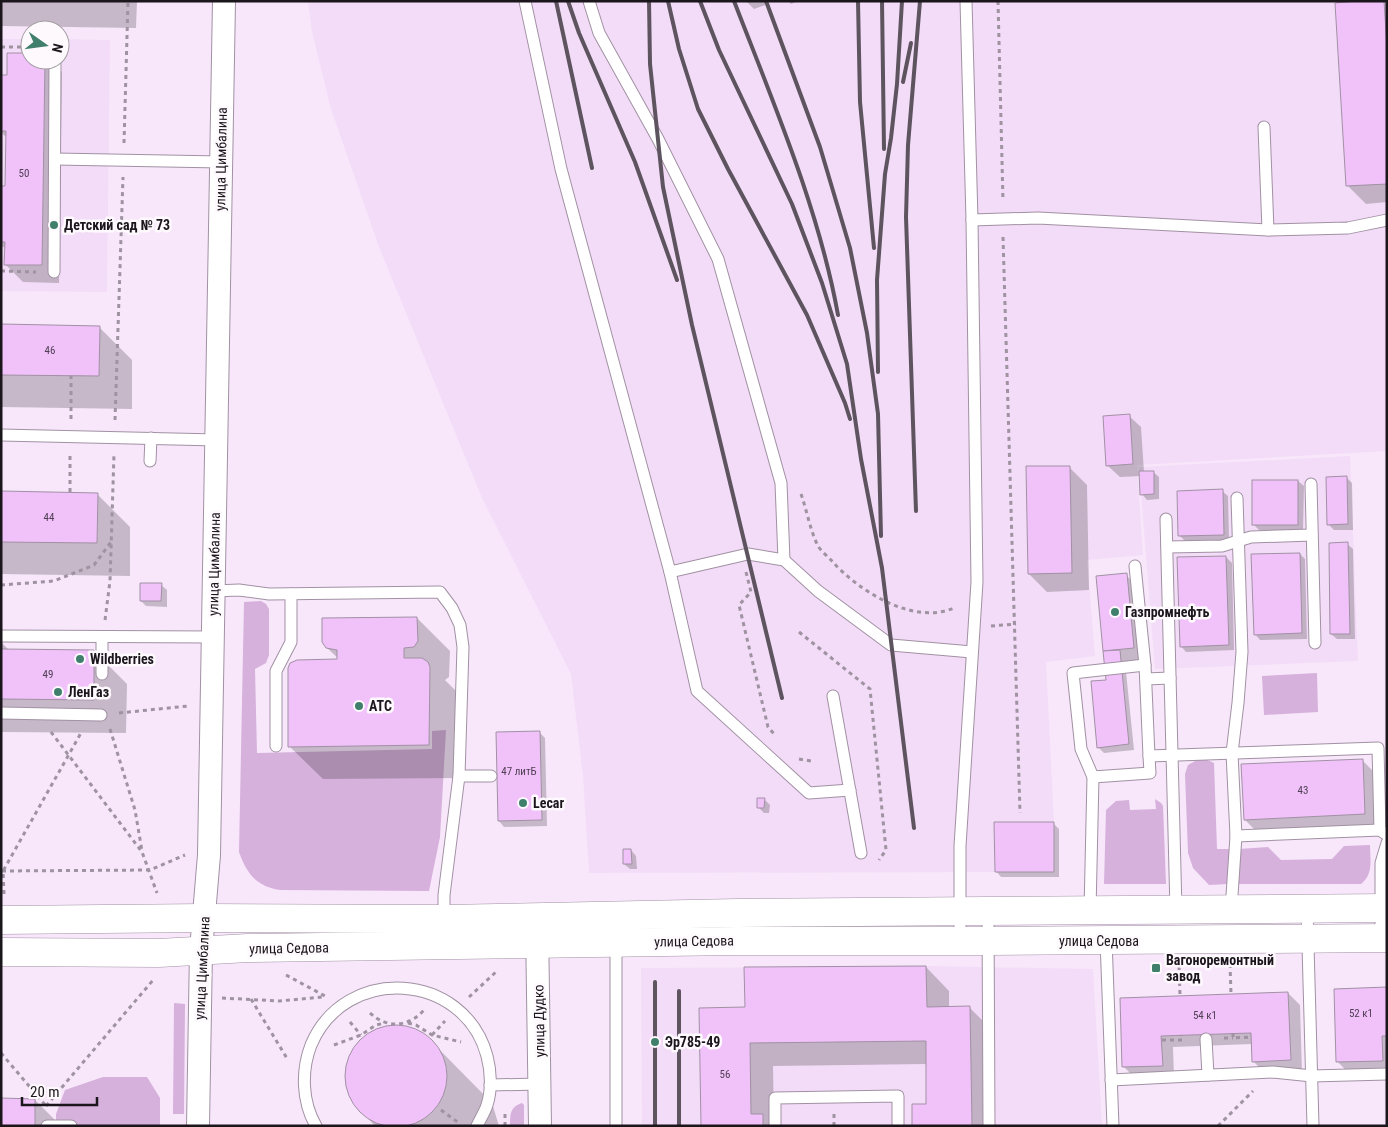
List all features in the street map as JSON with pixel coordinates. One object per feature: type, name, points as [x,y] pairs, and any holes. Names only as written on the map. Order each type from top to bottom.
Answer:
[{"type":"main road","name":"улица Седова","points":[[3,910],[204,918],[444,918],[737,913],[1384,908]]},
{"type":"main road","name":"улица Седова","points":[[1,952],[159,953],[248,948],[616,942],[1384,938]]},
{"type":"street","name":"улица Цимбалина","points":[[198,1126],[201,950],[209,855],[224,1]]},
{"type":"street","name":"улица Дудко","points":[[538,917],[540,1126]]},
{"type":"lane","points":[[525,1],[561,169],[670,572],[696,691],[808,793],[850,790]]},
{"type":"lane","points":[[589,1],[599,32],[658,139],[718,259],[782,483],[784,560]]},
{"type":"lane","points":[[960,941],[960,846],[977,582],[972,220],[966,1]]},
{"type":"lane","points":[[54,272],[56,70]]},
{"type":"lane","points":[[1264,127],[1268,230]]},
{"type":"lane","points":[[55,159],[221,162]]},
{"type":"lane","points":[[972,220],[1038,218],[1268,230],[1348,228],[1387,220]]},
{"type":"lane","points":[[1,435],[217,440]]},
{"type":"lane","points":[[150,461],[151,438]]},
{"type":"lane","points":[[1311,484],[1315,643]]},
{"type":"lane","points":[[1231,910],[1236,836],[1232,753],[1242,652],[1237,498]]},
{"type":"lane","points":[[1166,519],[1176,910]]},
{"type":"lane","points":[[1167,547],[1222,546],[1251,537],[1312,536]]},
{"type":"lane","points":[[670,572],[748,554],[784,560],[818,590],[891,644],[972,652]]},
{"type":"lane","points":[[1093,777],[1150,773],[1145,665],[1135,566]]},
{"type":"lane","points":[[214,591],[239,590],[269,594],[440,592],[452,608],[460,625],[462,647],[459,776],[444,895],[444,918]]},
{"type":"lane","points":[[276,746],[276,671],[291,642],[291,594]]},
{"type":"lane","points":[[1,636],[213,637]]},
{"type":"lane","points":[[102,637],[102,674]]},
{"type":"lane","points":[[1090,911],[1093,777],[1081,749],[1073,673],[1145,665]]},
{"type":"lane","points":[[1146,679],[1170,678]]},
{"type":"lane","points":[[834,696],[861,853]]},
{"type":"lane","points":[[1,714],[96,715]]},
{"type":"lane","points":[[1149,756],[1378,748],[1383,833],[1236,836]]},
{"type":"lane","points":[[459,776],[491,776]]},
{"type":"lane","points":[[1384,938],[1381,863],[1387,844]]},
{"type":"lane","points":[[1307,909],[1313,1126]]},
{"type":"lane","points":[[988,912],[990,1126]]},
{"type":"lane","points":[[1106,940],[1113,1126]]},
{"type":"lane","points":[[616,942],[616,1126]]},
{"type":"lane","points":[[316,1126],[306,1098],[304,1077],[308,1055],[315,1037],[325,1021],[338,1008],[359,995],[384,988],[414,989],[431,994],[456,1008],[470,1023],[484,1048],[489,1066],[490,1085],[487,1104],[477,1126]]},
{"type":"lane","points":[[1206,1039],[1208,1075]]},
{"type":"lane","points":[[1111,1080],[1273,1072],[1312,1076],[1387,1074]]},
{"type":"lane","points":[[490,1085],[540,1084]]},
{"type":"lane","points":[[775,1126],[775,1098],[898,1096],[898,1126]]},
{"type":"lane","points":[[47,1126],[71,1126]]},
{"type":"path","points":[[102,637],[110,581],[128,1]]},
{"type":"path","points":[[998,1],[1020,813]]},
{"type":"path","points":[[1,47],[20,47]]},
{"type":"path","points":[[1,271],[54,272]]},
{"type":"path","points":[[800,492],[819,547],[843,574],[885,601],[926,613],[946,612],[960,606],[988,626],[1016,624]]},
{"type":"path","points":[[1,585],[54,581],[94,564],[111,542]]},
{"type":"path","points":[[742,555],[751,592],[739,605],[768,727],[778,739]]},
{"type":"path","points":[[800,632],[870,689],[886,850],[875,866],[861,853]]},
{"type":"path","points":[[123,713],[188,706]]},
{"type":"path","points":[[37,714],[142,852],[159,898]]},
{"type":"path","points":[[3,910],[2,871],[69,754],[96,715],[109,724],[134,810],[142,852]]},
{"type":"path","points":[[794,757],[811,761]]},
{"type":"path","points":[[2,871],[150,870],[186,854]]},
{"type":"path","points":[[1230,962],[1231,994]]},
{"type":"path","points":[[1179,963],[1180,996]]},
{"type":"path","points":[[456,1008],[501,967]]},
{"type":"path","points":[[46,1106],[160,972]]},
{"type":"path","points":[[215,998],[251,998],[279,1001],[326,996],[286,974]]},
{"type":"path","points":[[251,998],[295,1072],[304,1077]]},
{"type":"path","points":[[372,1015],[386,1022],[416,1025],[432,1035]]},
{"type":"path","points":[[408,1023],[419,1016]]},
{"type":"path","points":[[361,1035],[376,1025],[386,1022]]},
{"type":"path","points":[[1162,1040],[1182,1040],[1181,1035]]},
{"type":"path","points":[[1221,1038],[1233,1035],[1251,1037]]},
{"type":"path","points":[[1,1053],[46,1106],[47,1126]]},
{"type":"path","points":[[1218,1126],[1273,1072]]},
{"type":"path","points":[[441,1110],[463,1126]]},
{"type":"shaded area","points":[[308,1],[1387,1],[1387,451],[1137,465],[1143,555],[1087,560],[1095,656],[1046,662],[1054,822],[1054,872],[589,873],[583,776],[571,674],[482,498],[379,247],[331,109],[312,32]]},
{"type":"shaded area","name":"Детский сад № 73","points":[[1,39],[20,39],[20,70],[70,70],[70,39],[110,40],[107,292],[1,291]]},
{"type":"shaded area","points":[[1350,456],[1358,661],[1155,669],[1139,467]]},
{"type":"shaded area","points":[[261,601],[269,609],[269,655],[266,663],[255,669],[257,753],[432,749],[432,731],[446,730],[440,837],[429,891],[280,890],[259,882],[245,867],[239,852],[244,602]]},
{"type":"shaded area","points":[[1317,673],[1318,712],[1264,715],[1262,676]]},
{"type":"shaded area","points":[[1205,759],[1214,763],[1217,849],[1231,849],[1228,884],[1209,885],[1193,868],[1188,853],[1185,774],[1188,765],[1197,760]]},
{"type":"shaded area","points":[[1155,799],[1163,806],[1166,884],[1104,884],[1106,810],[1116,801],[1129,800],[1130,810],[1156,809]]},
{"type":"shaded area","points":[[1370,845],[1370,871],[1361,884],[1236,884],[1239,849],[1268,847],[1281,860],[1332,859],[1344,846]]},
{"type":"shaded area","points":[[926,966],[1093,969],[1102,1126],[642,1126],[641,968]]},
{"type":"shaded area","points":[[174,1003],[185,1004],[184,1114],[173,1114]]},
{"type":"shaded area","points":[[103,1077],[147,1077],[160,1098],[160,1126],[56,1126],[56,1114],[65,1090]]},
{"type":"shaded area","points":[[522,1103],[524,1105],[524,1126],[510,1126],[513,1109]]},
{"type":"building","points":[[1384,1],[1387,48],[1387,184],[1346,186],[1335,3]]},
{"type":"building","points":[[7,53],[20,53],[20,70],[45,70],[42,265],[4,265],[5,242],[1,242],[1,186],[5,186],[6,131],[1,131],[1,75],[7,75]]},
{"type":"building","points":[[1,324],[100,326],[99,376],[1,375]]},
{"type":"building","points":[[1130,414],[1133,464],[1106,466],[1103,416]]},
{"type":"building","points":[[1026,466],[1070,466],[1072,573],[1028,574]]},
{"type":"building","points":[[1139,471],[1154,471],[1154,494],[1140,495]]},
{"type":"building","points":[[1347,476],[1348,524],[1327,525],[1326,477]]},
{"type":"building","points":[[1252,480],[1298,480],[1298,525],[1252,525]]},
{"type":"building","points":[[1223,489],[1224,535],[1178,536],[1177,491]]},
{"type":"building","points":[[1,491],[98,493],[97,543],[1,542]]},
{"type":"building","points":[[1348,542],[1350,634],[1330,634],[1329,543]]},
{"type":"building","points":[[1300,553],[1302,633],[1254,635],[1251,554]]},
{"type":"building","points":[[1226,556],[1229,645],[1180,647],[1177,557]]},
{"type":"building","name":"Газпромнефть","points":[[1127,573],[1134,648],[1103,651],[1096,576]]},
{"type":"building","points":[[140,583],[162,583],[161,601],[140,601]]},
{"type":"building","name":"АТС","points":[[417,617],[418,641],[414,647],[404,648],[404,658],[422,658],[428,662],[430,667],[429,745],[288,747],[288,668],[290,663],[297,660],[337,659],[337,650],[326,648],[322,642],[322,618]]},
{"type":"building","points":[[1,641],[2,649],[94,650],[94,700],[1,699]]},
{"type":"building","points":[[1120,650],[1129,744],[1097,748],[1091,681],[1106,680],[1103,651]]},
{"type":"building","points":[[540,731],[542,820],[498,821],[496,732]]},
{"type":"building","points":[[1363,759],[1365,814],[1244,820],[1241,764]]},
{"type":"building","points":[[757,798],[765,798],[764,808],[757,808]]},
{"type":"building","points":[[994,822],[1054,822],[1054,872],[995,872]]},
{"type":"building","points":[[623,849],[631,849],[632,864],[623,864]]},
{"type":"building","points":[[926,966],[927,1007],[970,1006],[972,1126],[912,1126],[912,1104],[926,1104],[926,1041],[750,1043],[751,1114],[763,1114],[763,1126],[701,1126],[699,1008],[745,1007],[744,967]]},
{"type":"building","points":[[1387,987],[1387,1036],[1382,1036],[1383,1061],[1336,1062],[1334,989]]},
{"type":"building","points":[[1288,992],[1291,1060],[1252,1062],[1251,1033],[1161,1036],[1163,1066],[1122,1067],[1120,998]]},
{"type":"building","points":[[396,1025],[406,1026],[425,1033],[439,1047],[446,1066],[446,1086],[439,1105],[425,1119],[406,1126],[396,1127],[386,1126],[367,1119],[353,1105],[346,1086],[345,1076],[346,1066],[353,1047],[367,1033],[386,1026]]},
{"type":"building","points":[[1,1098],[35,1099],[35,1126],[1,1126]]},
{"type":"railway","points":[[556,1],[592,168]]},
{"type":"railway","points":[[568,1],[579,33],[635,162],[677,280]]},
{"type":"railway","points":[[649,1],[650,64],[663,187],[692,325],[782,698]]},
{"type":"railway","points":[[668,1],[679,49],[698,109],[728,169],[807,315],[850,419]]},
{"type":"railway","points":[[700,1],[719,50],[792,204],[822,283],[847,364],[861,459],[882,568],[914,828]]},
{"type":"railway","points":[[734,1],[794,156],[819,235],[838,315]]},
{"type":"railway","points":[[766,1],[820,147],[850,248],[867,333],[878,414],[881,536]]},
{"type":"railway","points":[[858,1],[860,102],[874,248]]},
{"type":"railway","points":[[882,1],[884,149]]},
{"type":"railway","points":[[878,372],[877,280],[885,174],[897,84],[902,1]]},
{"type":"railway","points":[[916,511],[906,217],[908,145],[920,1]]},
{"type":"railway","points":[[903,82],[911,43]]},
{"type":"railway","points":[[655,982],[655,1126]]},
{"type":"railway","points":[[679,991],[679,1126]]},
{"type":"place","name":"Детский сад № 73","points":[[54,225]]},
{"type":"place","name":"Газпромнефть","points":[[1115,612]]},
{"type":"place","name":"Wildberries","points":[[80,659]]},
{"type":"place","name":"ЛенГаз","points":[[58,692]]},
{"type":"place","name":"АТС","points":[[359,706]]},
{"type":"place","name":"Lecar","points":[[523,803]]},
{"type":"place","name":"Вагоноремонтный завод","points":[[1156,968]]},
{"type":"place","name":"Эр785-49","points":[[655,1042]]}]
